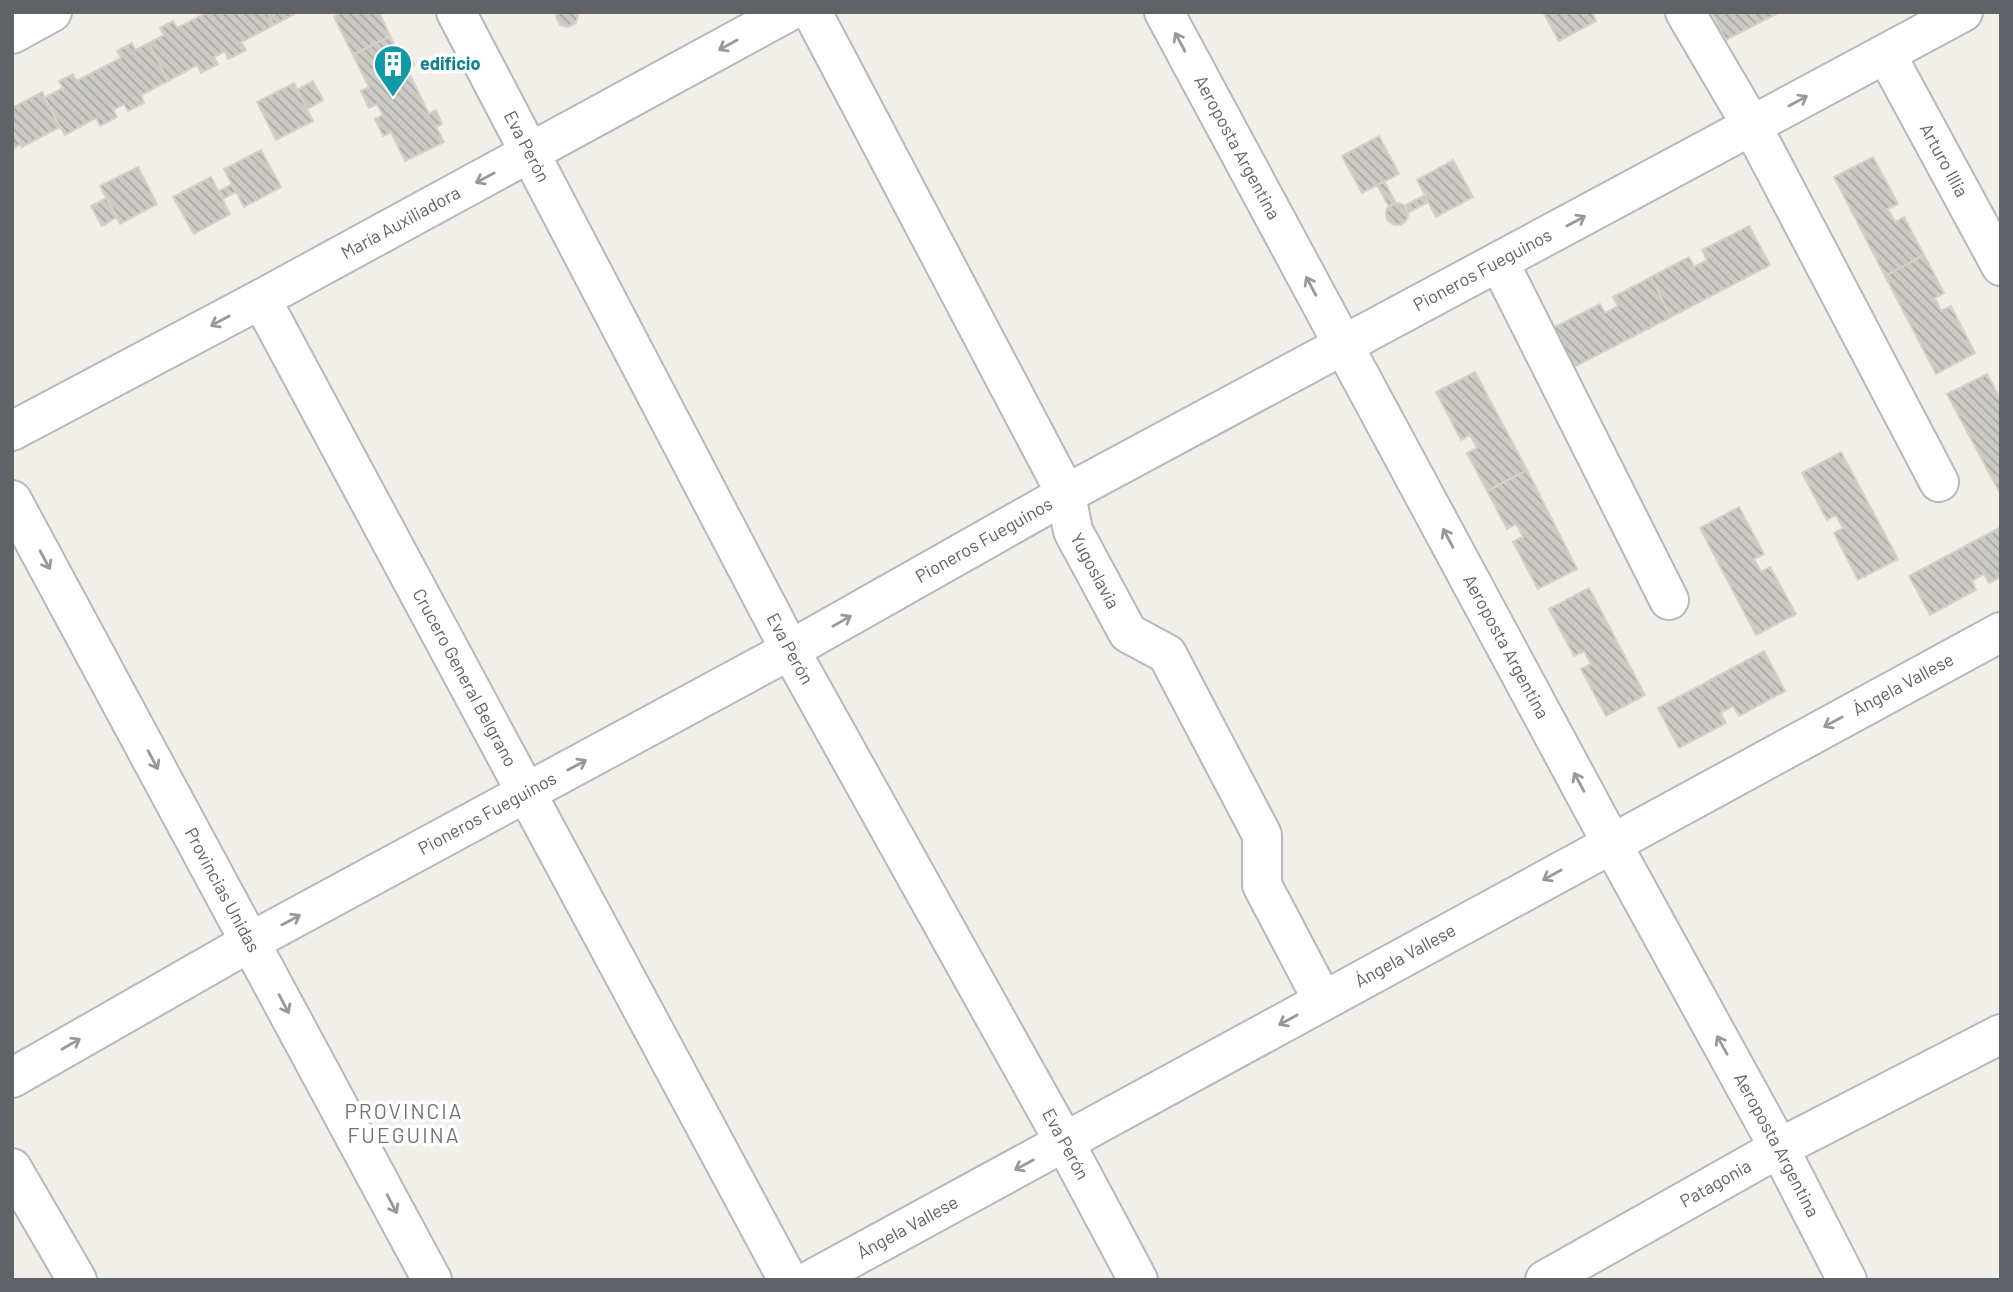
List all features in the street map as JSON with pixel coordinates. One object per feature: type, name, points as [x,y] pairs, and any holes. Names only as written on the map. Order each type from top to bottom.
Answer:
[{"type":"street","points":[[12,34],[52,12]]},
{"type":"street","name":"Eva Perón","points":[[456,12],[790,650],[1065,1143],[1138,1280]]},
{"type":"street","name":"María Auxiliadora","points":[[12,431],[261,299],[788,12]]},
{"type":"street","name":"Yugoslavia","points":[[812,12],[1066,494],[1073,531],[1128,633],[1167,654],[1262,835],[1262,885],[1323,1001]]},
{"type":"street","name":"Aeroposta Argentina","points":[[1164,12],[1611,842],[1779,1147],[1847,1280]]},
{"type":"street","points":[[1685,12],[1752,126],[1939,482]]},
{"type":"street","name":"Pioneros Fueguinos","points":[[12,1078],[250,942],[790,650],[1066,494],[1963,12]]},
{"type":"street","name":"Arturo Illia","points":[[1886,54],[2001,266]]},
{"type":"street","points":[[1499,262],[1669,600]]},
{"type":"street","name":"Crucero General Belgrano","points":[[261,299],[788,1280]]},
{"type":"street","name":"Provincias Unidas","points":[[12,500],[432,1280]]},
{"type":"street","name":"Ángela Vallese","points":[[811,1280],[2001,632]]},
{"type":"street","name":"Patagonia","points":[[1545,1280],[1779,1147],[2001,1034]]},
{"type":"street","points":[[12,1168],[77,1280]]},
{"type":"building","points":[[208,12],[267,12],[274,25],[241,42],[246,50],[228,59],[225,51],[214,57],[218,64],[201,73],[197,65],[168,81],[149,43],[164,35],[160,28],[173,21],[177,28]]},
{"type":"building","points":[[267,12],[298,12],[274,25]]},
{"type":"building","points":[[343,12],[379,12],[390,36],[353,55],[334,17]]},
{"type":"building","points":[[557,12],[577,12],[576,23],[568,27],[560,25]]},
{"type":"building","points":[[1543,12],[1592,12],[1596,21],[1559,41]]},
{"type":"building","points":[[1711,12],[1780,12],[1726,40]]},
{"type":"building","name":"edificio","points":[[390,36],[399,54],[406,51],[414,65],[407,69],[429,114],[436,110],[442,124],[436,127],[444,142],[405,161],[391,132],[383,136],[375,119],[383,115],[377,104],[369,108],[361,91],[369,87],[353,55]]},
{"type":"building","points":[[132,43],[135,50],[149,43],[168,81],[141,95],[144,103],[128,111],[124,104],[113,110],[117,117],[100,126],[96,118],[65,135],[44,98],[63,88],[59,81],[73,74],[76,81],[121,58],[117,51]]},
{"type":"building","points":[[313,81],[323,100],[307,109],[297,90]]},
{"type":"building","points":[[294,83],[313,121],[276,140],[257,102]]},
{"type":"building","points":[[42,92],[60,127],[22,147],[12,129],[12,108]]},
{"type":"building","points":[[12,129],[21,144],[12,149]]},
{"type":"building","points":[[1379,136],[1399,174],[1362,193],[1342,156]]},
{"type":"building","points":[[261,150],[281,187],[244,207],[224,169]]},
{"type":"building","points":[[1873,157],[1898,204],[1888,209],[1895,222],[1904,217],[1924,255],[1885,276],[1834,177]]},
{"type":"building","points":[[1453,160],[1473,197],[1436,217],[1417,180]]},
{"type":"building","points":[[138,167],[157,204],[120,224],[100,186]]},
{"type":"building","points":[[211,177],[230,214],[194,234],[173,197]]},
{"type":"building","points":[[1384,181],[1396,203],[1389,207],[1377,185]]},
{"type":"building","points":[[232,184],[236,192],[223,199],[219,191]]},
{"type":"building","points":[[1425,195],[1428,202],[1408,213],[1404,206]]},
{"type":"building","points":[[107,198],[117,217],[102,226],[91,206]]},
{"type":"building","points":[[1397,203],[1407,210],[1408,214],[1401,224],[1397,225],[1387,218],[1386,214],[1393,204]]},
{"type":"building","points":[[1749,226],[1770,265],[1671,317],[1651,277],[1689,257],[1694,267],[1707,260],[1702,250]]},
{"type":"building","points":[[1924,255],[1944,293],[1935,298],[1941,311],[1951,306],[1975,353],[1936,374],[1885,276]]},
{"type":"building","points":[[1651,277],[1671,317],[1574,367],[1553,328],[1600,304],[1605,313],[1618,306],[1613,297]]},
{"type":"building","points":[[1475,372],[1527,470],[1487,491],[1467,453],[1477,448],[1470,435],[1461,440],[1436,392]]},
{"type":"building","points":[[1987,374],[2001,400],[2001,495],[1947,394]]},
{"type":"building","points":[[1841,452],[1898,559],[1858,580],[1834,533],[1843,528],[1836,515],[1827,520],[1802,473]]},
{"type":"building","points":[[1527,470],[1577,569],[1538,589],[1513,542],[1523,537],[1516,524],[1507,529],[1487,491]]},
{"type":"building","points":[[1739,507],[1764,554],[1754,559],[1761,572],[1770,567],[1796,614],[1756,635],[1700,528]]},
{"type":"building","points":[[2001,527],[2001,577],[1989,583],[1984,574],[1972,581],[1976,590],[1930,615],[1909,576]]},
{"type":"building","points":[[1589,588],[1645,695],[1606,716],[1581,669],[1591,664],[1584,651],[1574,656],[1549,609]]},
{"type":"building","points":[[1764,651],[1785,691],[1739,716],[1733,706],[1721,713],[1726,723],[1679,748],[1658,708]]},
{"type":"place","name":"edificio","points":[[393,98]]},
{"type":"district","name":"PROVINCIA FUEGUINA","points":[[404,1124]]}]
